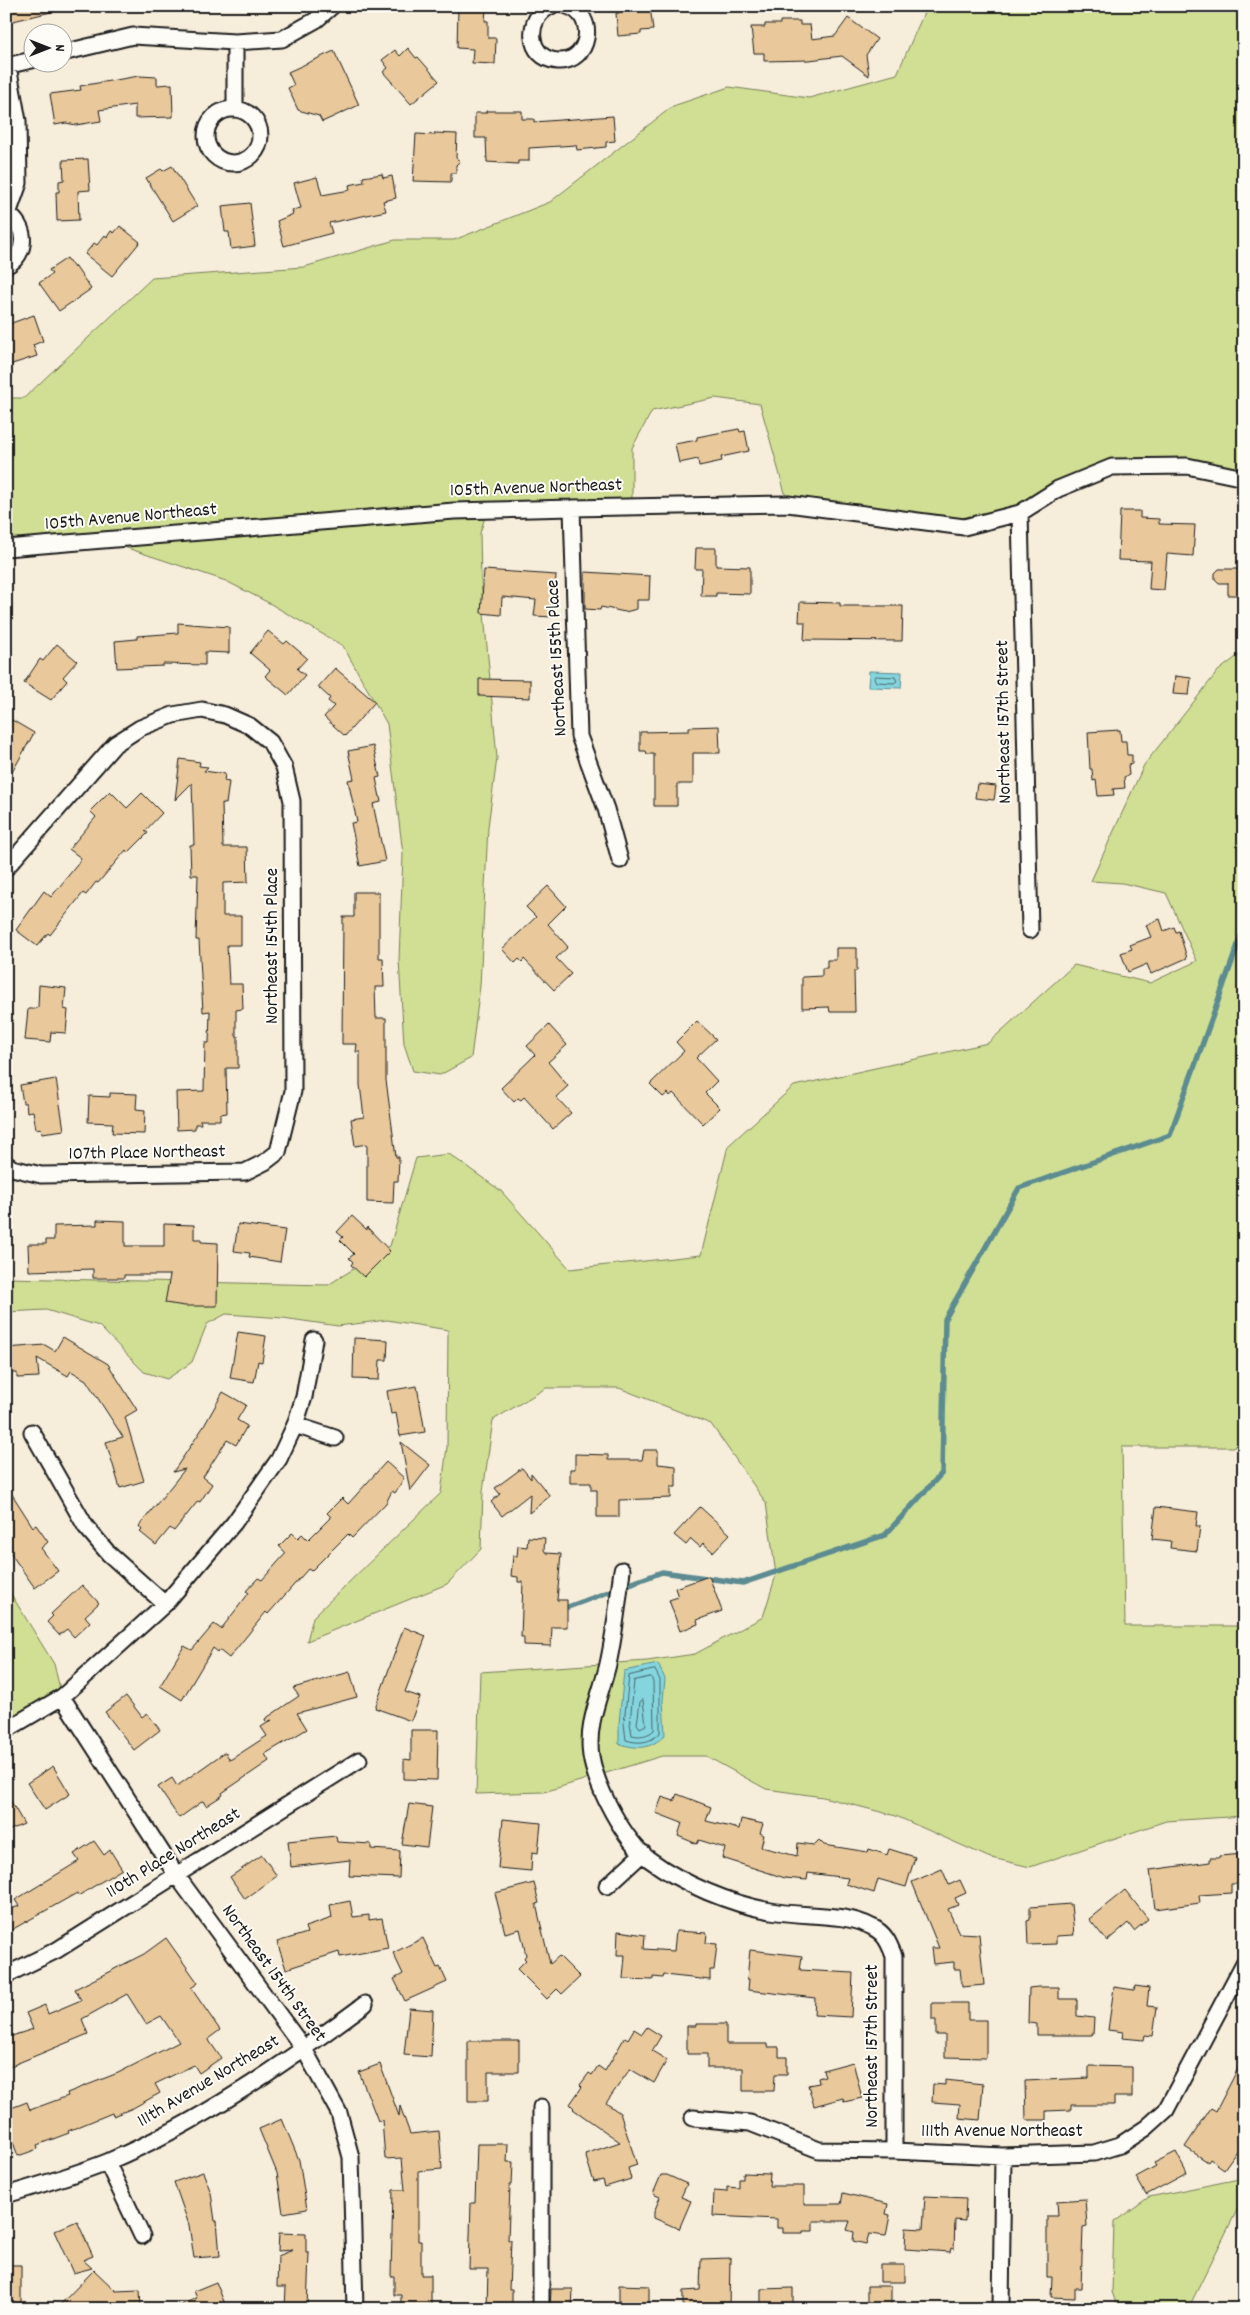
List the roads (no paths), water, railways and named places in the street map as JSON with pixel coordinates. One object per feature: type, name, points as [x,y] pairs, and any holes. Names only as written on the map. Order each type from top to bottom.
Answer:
[{"type":"street","points":[[72,51],[133,36],[235,42],[282,38],[316,20],[332,6]]},
{"type":"street","points":[[551,6],[538,15],[532,31],[532,40],[542,54],[558,61],[568,60],[576,55],[587,39],[588,30],[585,20],[579,12],[567,6]]},
{"type":"street","points":[[235,42],[235,109]]},
{"type":"street","points":[[6,266],[14,262],[24,242],[22,231],[17,221],[7,214],[19,183],[18,121],[7,66],[22,62]]},
{"type":"street","name":"105th Avenue Northeast","points":[[6,548],[454,512],[572,508],[788,504],[964,527],[1020,513],[1058,489],[1112,467],[1187,466],[1244,478]]},
{"type":"street","name":"Northeast 155th Place","points":[[572,508],[579,736],[606,809],[620,860]]},
{"type":"street","name":"Northeast 157th Street","points":[[1020,513],[1030,930]]},
{"type":"street","name":"Northeast 154th Place","points":[[6,868],[115,744],[140,728],[173,715],[202,710],[225,715],[250,726],[270,742],[284,767],[292,801],[293,1091],[278,1152]]},
{"type":"street","name":"107th Place Northeast","points":[[9,1166],[41,1175],[245,1172],[265,1162],[278,1152]]},
{"type":"street","points":[[6,1730],[62,1697],[165,1604],[234,1523],[256,1495],[279,1459],[295,1425],[304,1397],[314,1340]]},
{"type":"street","points":[[295,1425],[335,1438]]},
{"type":"street","points":[[32,1432],[86,1527],[109,1554],[165,1604]]},
{"type":"street","name":"Northeast 157th Street","points":[[622,1570],[608,1663],[591,1717],[591,1756],[603,1795],[627,1834],[649,1859],[704,1892],[770,1911],[857,1920],[873,1927],[886,1938],[894,1956],[894,2150]]},
{"type":"street","name":"Northeast 154th Street","points":[[62,1697],[177,1876],[304,2049],[339,2113],[351,2157],[355,2309]]},
{"type":"street","name":"110th Place Northeast","points":[[6,1975],[57,1950],[358,1760]]},
{"type":"street","points":[[607,1886],[643,1853]]},
{"type":"street","name":"111th Avenue Northeast","points":[[693,2118],[750,2123],[819,2150],[894,2150],[1002,2156],[1094,2153],[1120,2145],[1146,2128],[1166,2110],[1244,1963]]},
{"type":"street","name":"111th Avenue Northeast","points":[[6,2195],[61,2179],[107,2162],[158,2138],[208,2111],[304,2049],[365,2004]]},
{"type":"street","points":[[541,2107],[541,2309]]},
{"type":"street","points":[[1001,2309],[1002,2156]]},
{"type":"street","points":[[107,2162],[142,2236]]},
{"type":"water","points":[[869,671],[902,672],[901,688],[868,687]]},
{"type":"water","points":[[658,1664],[665,1679],[663,1700],[665,1735],[649,1746],[644,1747],[619,1744],[624,1671]]},
{"type":"waterway","points":[[568,1607],[662,1572],[743,1583],[885,1535],[942,1473],[945,1319],[1019,1188],[1170,1135],[1244,928]]}]
